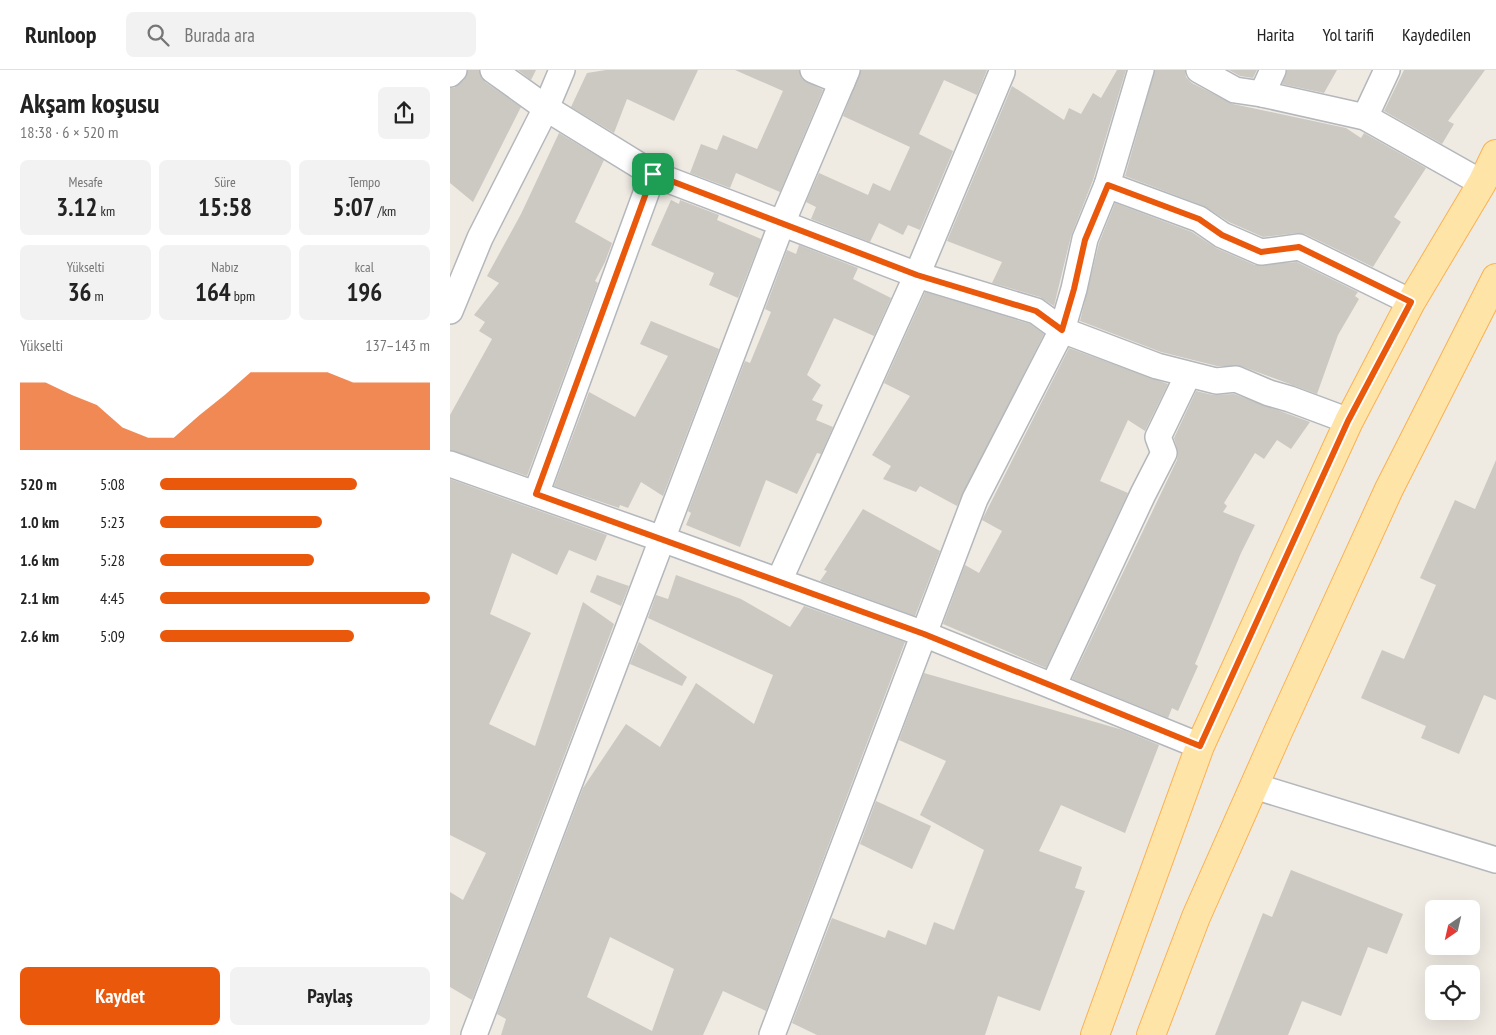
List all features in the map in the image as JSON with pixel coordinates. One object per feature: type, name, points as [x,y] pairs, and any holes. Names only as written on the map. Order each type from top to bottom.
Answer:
[{"type":"main road","points":[[1095,1035],[1200,746],[1348,421],[1411,302],[1482,183],[1496,154]]},
{"type":"main road","points":[[1151,1035],[1196,917],[1389,489],[1496,278]]},
{"type":"street","points":[[450,74],[454,70]]},
{"type":"street","points":[[493,70],[546,108],[653,174],[917,275],[1036,311],[1062,330],[1156,366],[1216,380],[1236,379],[1269,393],[1348,421]]},
{"type":"street","points":[[450,311],[480,238],[546,108],[562,70]]},
{"type":"street","points":[[474,1035],[782,223],[845,76],[813,70]]},
{"type":"street","points":[[772,1035],[975,499],[1062,330],[1085,240],[1108,185],[1141,70]]},
{"type":"street","points":[[1198,70],[1235,90],[1262,94],[1365,117],[1482,183]]},
{"type":"street","points":[[1262,94],[1272,70]]},
{"type":"street","points":[[1365,117],[1387,70]]},
{"type":"street","points":[[779,581],[917,275],[1002,72]]},
{"type":"street","points":[[536,494],[653,174]]},
{"type":"street","points":[[1108,185],[1199,219],[1222,235],[1261,252],[1299,247],[1411,302]]},
{"type":"street","points":[[1053,686],[1164,453],[1158,437],[1188,375]]},
{"type":"street","points":[[450,464],[924,634],[1200,746]]},
{"type":"street","points":[[1254,786],[1496,860]]},
{"type":"building","points":[[468,70],[479,70],[485,82],[521,107],[473,202],[450,183],[450,88],[454,88],[464,80]]},
{"type":"building","points":[[518,70],[536,70],[531,80]]},
{"type":"building","points":[[606,70],[698,70],[674,121],[627,99],[614,133],[571,107],[587,73]]},
{"type":"building","points":[[735,70],[799,70],[802,79],[823,90],[780,192],[736,173],[730,188],[690,173],[701,144],[717,150],[723,135],[757,149],[783,91]]},
{"type":"building","points":[[861,70],[987,70],[977,95],[944,80],[919,134],[953,151],[920,230],[908,225],[903,235],[879,223],[870,242],[811,219],[816,207],[806,202],[819,173],[868,195],[873,183],[890,191],[910,147],[843,116]]},
{"type":"building","points":[[1117,70],[1126,70],[1093,180],[1071,236],[1054,306],[1040,297],[992,283],[1002,262],[947,241],[1012,86],[1064,120],[1069,108],[1081,114],[1093,93],[1101,98]]},
{"type":"building","points":[[1155,70],[1185,70],[1186,77],[1192,83],[1233,104],[1346,128],[1361,138],[1364,133],[1426,168],[1394,217],[1401,222],[1373,267],[1305,234],[1297,233],[1263,237],[1229,222],[1204,206],[1125,176]]},
{"type":"building","points":[[1229,70],[1257,70],[1253,78],[1240,76]]},
{"type":"building","points":[[1287,70],[1337,70],[1324,93],[1282,84]]},
{"type":"building","points":[[1404,70],[1485,70],[1448,121],[1454,124],[1442,144],[1384,111]]},
{"type":"building","points":[[559,133],[604,160],[575,222],[612,243],[595,281],[598,283],[527,476],[450,450],[450,415],[492,339],[479,331],[485,322],[474,315],[499,283],[487,276],[521,214]]},
{"type":"building","points":[[671,200],[679,204],[680,200],[719,215],[717,220],[761,239],[738,298],[709,285],[714,273],[651,245]]},
{"type":"building","points":[[1115,203],[1192,232],[1216,248],[1255,265],[1297,262],[1358,292],[1355,296],[1359,299],[1338,335],[1317,394],[1241,366],[1217,366],[1161,352],[1080,321],[1099,243]]},
{"type":"building","points":[[799,245],[858,268],[853,279],[891,298],[874,336],[834,318],[807,375],[821,385],[812,400],[823,405],[816,420],[833,427],[821,454],[817,453],[797,494],[766,480],[740,547],[686,525],[691,513],[688,511],[745,361],[750,363],[771,312],[765,309],[787,250],[796,254]]},
{"type":"building","points":[[925,292],[1030,324],[1044,334],[957,506],[920,486],[916,492],[883,479],[891,466],[872,455],[910,396],[884,383]]},
{"type":"building","points":[[651,321],[719,349],[663,496],[641,482],[628,508],[620,505],[619,508],[554,486],[589,392],[635,417],[668,356],[640,344]]},
{"type":"building","points":[[1069,348],[1168,384],[1145,431],[1128,420],[1100,481],[1128,493],[1046,668],[943,624],[965,565],[979,573],[1002,531],[982,520]]},
{"type":"building","points":[[1196,391],[1213,395],[1234,394],[1310,422],[1291,449],[1277,440],[1264,459],[1255,453],[1224,503],[1227,506],[1223,512],[1255,525],[1241,553],[1195,664],[1198,666],[1178,711],[1172,708],[1168,718],[1072,679],[1177,460],[1178,452],[1174,438]]},
{"type":"building","points":[[1496,460],[1496,700],[1484,695],[1459,754],[1421,738],[1426,726],[1361,698],[1382,650],[1404,659],[1436,585],[1420,578],[1455,500],[1475,509]]},
{"type":"building","points":[[450,479],[607,535],[596,561],[569,550],[557,575],[512,553],[490,614],[531,633],[489,724],[535,746],[583,602],[614,624],[472,1000],[450,987],[450,892],[463,900],[486,853],[450,835]]},
{"type":"building","points":[[863,509],[940,551],[915,616],[820,581],[827,571],[824,570]]},
{"type":"building","points":[[597,575],[629,586],[621,606],[590,592]]},
{"type":"building","points":[[676,575],[741,599],[790,627],[804,606],[905,642],[766,1011],[723,991],[703,1035],[501,1035],[506,1019],[497,1014],[583,788],[626,724],[660,747],[696,683],[754,724],[773,675],[648,618],[656,595],[668,599]],"holes":[[[610,937],[674,969],[652,1031],[587,997]]]},
{"type":"building","points":[[639,642],[687,677],[682,686],[630,664]]},
{"type":"building","points":[[924,673],[1123,730],[1159,745],[1125,833],[1061,805],[1039,851],[1082,867],[1075,888],[1085,891],[1040,1011],[998,996],[985,1035],[817,1035],[792,1023],[832,918],[885,938],[888,930],[926,945],[934,922],[954,930],[984,850],[920,815],[946,761],[899,740]]},
{"type":"building","points":[[876,801],[931,826],[912,869],[860,844]]},
{"type":"building","points":[[1291,870],[1403,914],[1387,954],[1368,947],[1341,1016],[1302,1001],[1288,1035],[1215,1035],[1263,913],[1272,917]]},
{"type":"route","points":[[653,174],[917,275],[1036,311],[1062,330],[1085,240],[1092,219],[1108,185],[1199,219],[1222,235],[1261,252],[1299,247],[1411,302],[1348,421],[1200,746],[924,634],[536,494],[653,174]]}]
